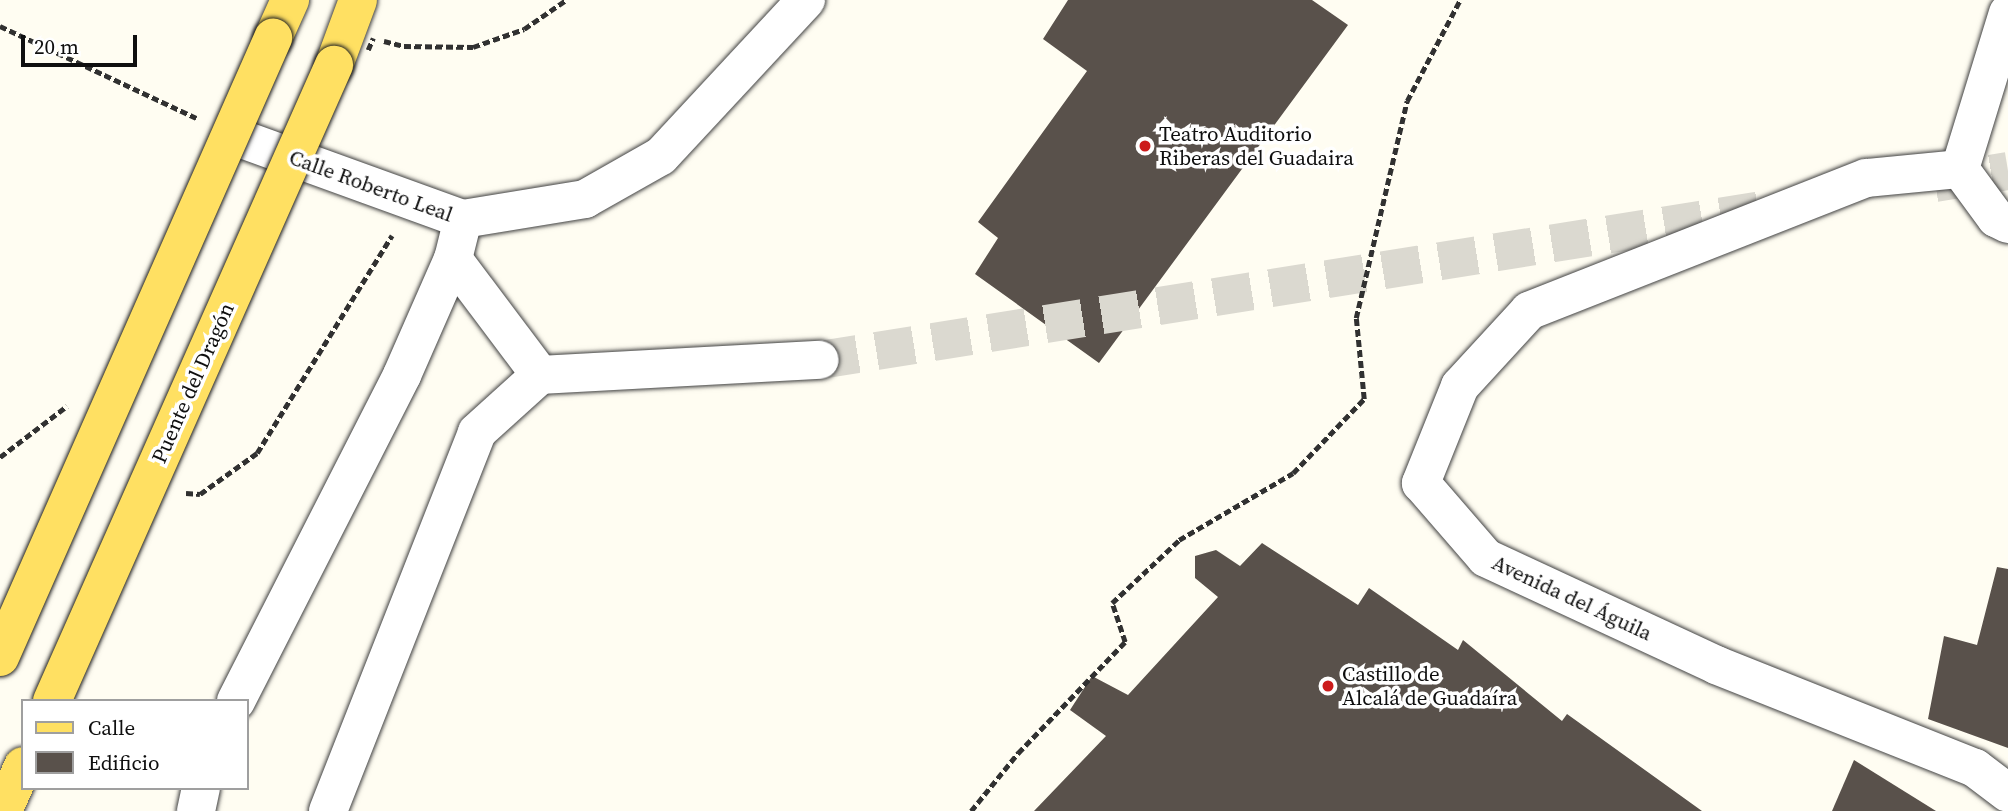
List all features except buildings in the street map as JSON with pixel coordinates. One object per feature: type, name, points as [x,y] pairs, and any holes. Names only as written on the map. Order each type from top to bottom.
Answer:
[{"type":"main road","points":[[0,657],[290,0]]},
{"type":"main road","name":"Puente del Dragón","points":[[53,699],[346,32]]},
{"type":"main road","points":[[3,811],[21,770]]},
{"type":"street","name":"Calle Roberto Leal","points":[[236,137],[463,219],[585,199],[661,156],[806,0]]},
{"type":"street","points":[[2008,13],[1959,169],[1996,218],[2008,224]]},
{"type":"street","name":"Avenida del Águila","points":[[1959,169],[1866,178],[1529,312],[1460,386],[1422,483],[1486,558],[1716,665],[1991,775],[2008,793]]},
{"type":"street","points":[[237,699],[402,375],[453,259],[463,219]]},
{"type":"street","points":[[453,259],[540,376]]},
{"type":"street","points":[[328,811],[477,432],[540,376],[820,360]]},
{"type":"street","points":[[196,811],[201,790]]},
{"type":"path","points":[[346,32],[404,46],[473,47],[524,29],[566,0]]},
{"type":"path","points":[[971,811],[1018,753],[1125,642],[1112,603],[1179,540],[1293,473],[1364,399],[1356,318],[1404,115],[1460,0]]},
{"type":"path","points":[[0,26],[236,137]]},
{"type":"path","points":[[181,492],[200,494],[257,453],[412,202]]},
{"type":"path","points":[[0,457],[71,403]]},
{"type":"tunnel","points":[[1935,183],[2008,171]]},
{"type":"tunnel","points":[[820,360],[1762,210]]},
{"type":"place","name":"Teatro Auditorio Riberas del Guadaira","points":[[1145,146]]},
{"type":"place","name":"Castillo de Alcalá de Guadaíra","points":[[1328,686]]}]
